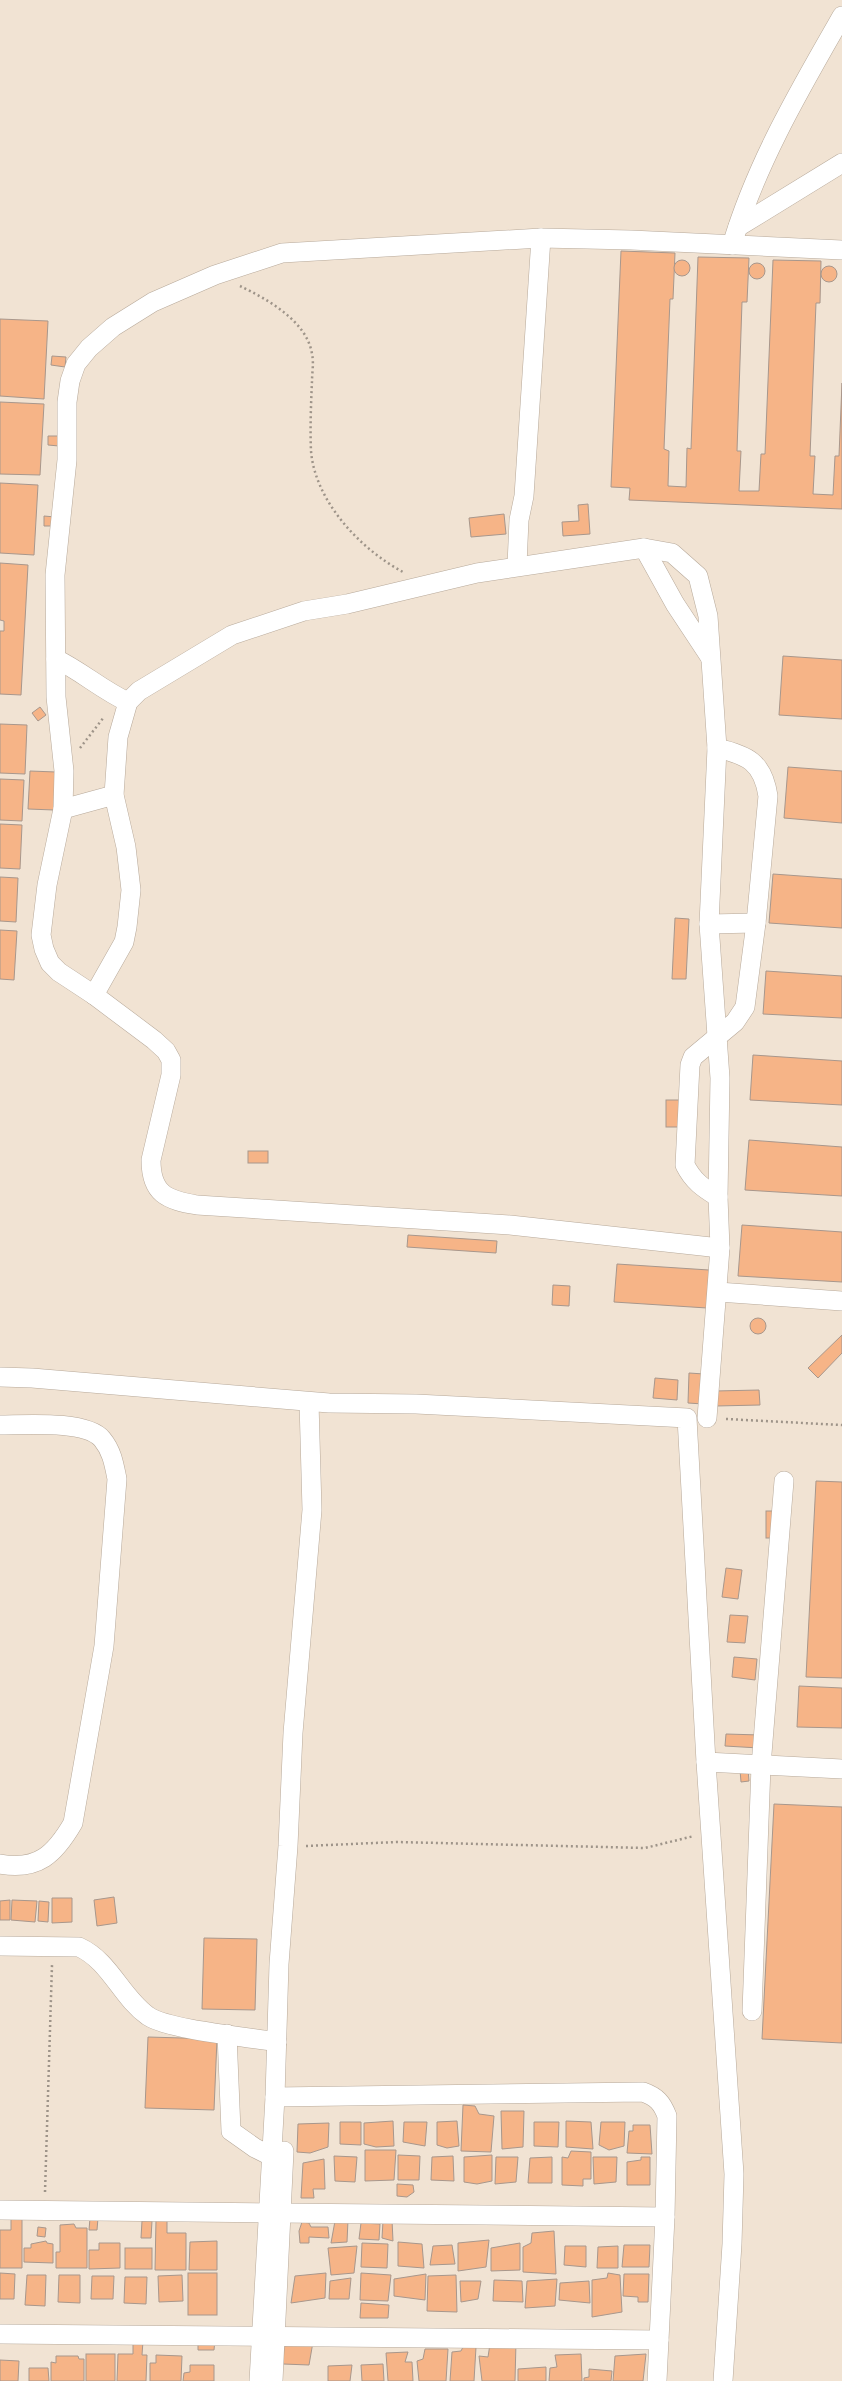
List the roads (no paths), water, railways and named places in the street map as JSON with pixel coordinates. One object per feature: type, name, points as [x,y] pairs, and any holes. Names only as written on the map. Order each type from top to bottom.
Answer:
[{"type":"street","points":[[732,245],[766,156],[804,83],[842,16]]},
{"type":"street","points":[[738,227],[842,163]]},
{"type":"street","points":[[517,566],[519,520],[524,496],[541,238]]},
{"type":"street","points":[[720,1248],[510,1225],[197,1205],[174,1201],[162,1193],[154,1182],[151,1166],[171,1075],[171,1060],[166,1051],[154,1040],[94,995],[71,981],[54,968],[44,949],[41,935],[47,885],[63,809],[64,771],[56,697],[55,575],[67,460],[67,402],[70,381],[76,364],[89,348],[113,327],[153,302],[215,275],[282,253],[541,238],[631,240],[842,250]]},
{"type":"street","points":[[644,548],[676,604],[711,658]]},
{"type":"street","points":[[123,699],[232,635],[304,611],[347,604],[517,566],[644,548],[672,553],[698,576],[708,616],[717,748],[709,924],[720,1078],[718,1197],[720,1248],[718,1292],[707,1418]]},
{"type":"street","points":[[56,659],[78,669],[123,699]]},
{"type":"street","points":[[94,995],[124,942],[128,927],[131,890],[126,847],[114,795],[118,737],[123,699]]},
{"type":"street","points":[[717,748],[738,753],[749,758],[766,780],[768,796],[756,923],[745,1007],[735,1022],[718,1038],[693,1057],[690,1065],[685,1165],[691,1176],[701,1187],[718,1197]]},
{"type":"street","points":[[63,809],[114,795]]},
{"type":"street","points":[[709,924],[756,923]]},
{"type":"street","points":[[718,1292],[842,1301]]},
{"type":"street","points":[[0,1377],[32,1378],[309,1402],[416,1404],[687,1418],[706,1762],[712,1832],[734,2174],[732,2244],[723,2381]]},
{"type":"street","points":[[259,2381],[268,2338],[275,2213],[285,1964],[298,1733],[308,1617],[319,1540],[318,1526],[312,1510],[309,1402]]},
{"type":"street","points":[[0,1425],[82,1428],[101,1438],[112,1455],[117,1479],[104,1646],[73,1823],[61,1844],[48,1856],[31,1865],[12,1866],[0,1864]]},
{"type":"street","points":[[752,2011],[761,1766],[784,1480]]},
{"type":"street","points":[[706,1762],[842,1769]]},
{"type":"street","points":[[0,1946],[53,1945],[79,1947],[90,1952],[138,2007],[156,2020],[277,2042]]},
{"type":"street","points":[[275,2213],[271,2156],[280,2097],[277,2042],[285,1964]]},
{"type":"street","points":[[227,2034],[230,2130],[255,2148],[271,2156]]},
{"type":"street","points":[[280,2097],[643,2092],[654,2096],[662,2104],[666,2116],[665,2217],[657,2381]]},
{"type":"street","points":[[0,2210],[665,2217]]},
{"type":"street","points":[[0,2334],[268,2338],[569,2337],[659,2340]]},
{"type":"street","points":[[268,2338],[273,2381]]}]
